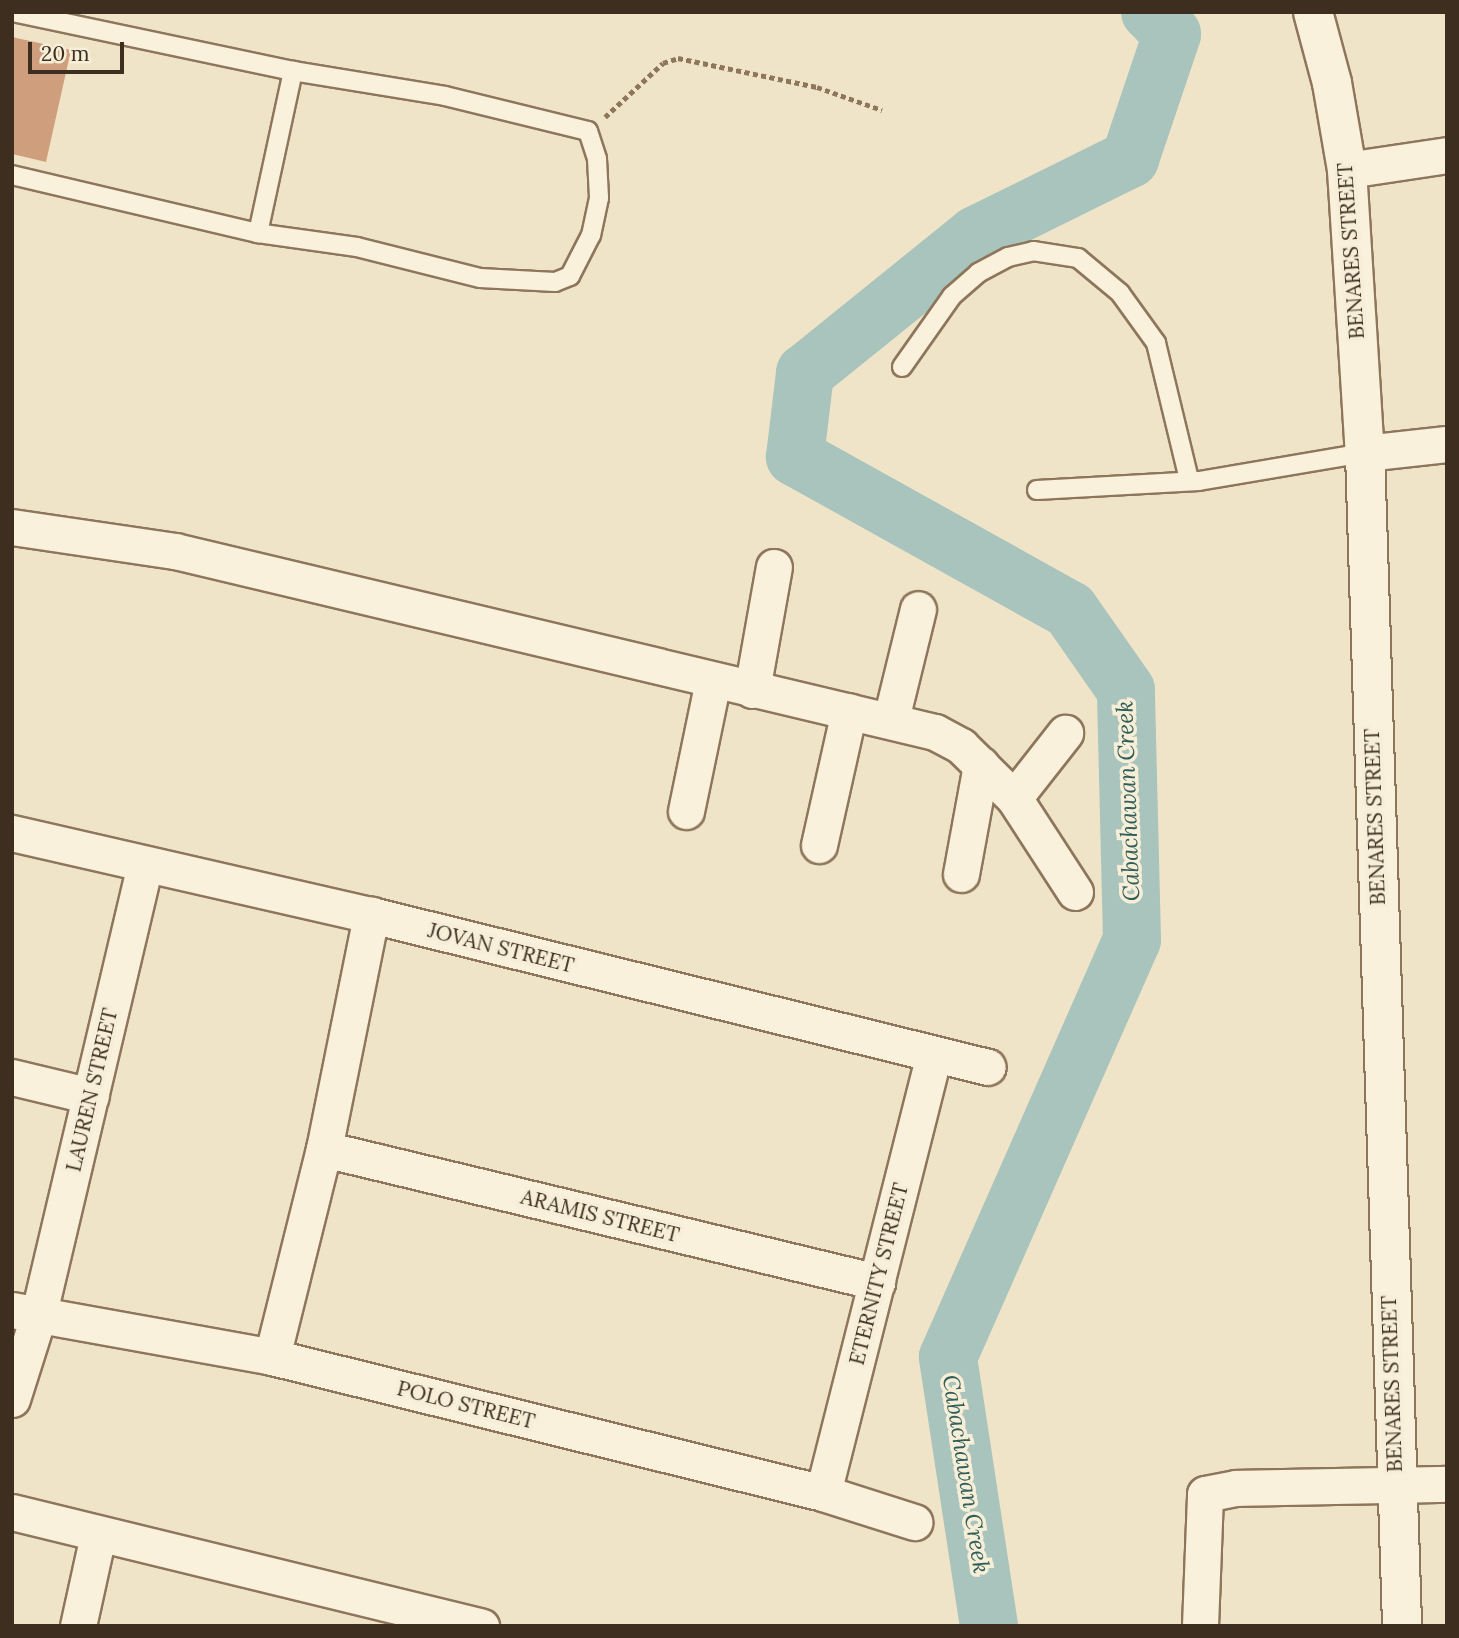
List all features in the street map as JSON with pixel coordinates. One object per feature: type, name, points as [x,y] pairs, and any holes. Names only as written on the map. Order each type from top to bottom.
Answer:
[{"type":"street","name":"BENARES STREET","points":[[1313,12],[1332,83],[1347,170],[1366,453],[1395,1485],[1402,1626]]},
{"type":"street","points":[[1347,170],[1447,155]]},
{"type":"street","points":[[1366,453],[1447,444]]},
{"type":"street","points":[[12,527],[175,551],[713,681],[891,719],[935,732],[961,746],[1014,798],[1075,892]]},
{"type":"street","points":[[752,690],[774,566]]},
{"type":"street","points":[[891,719],[918,609]]},
{"type":"street","points":[[686,811],[713,681]]},
{"type":"street","points":[[818,845],[849,712]]},
{"type":"street","points":[[1014,798],[1065,733]]},
{"type":"street","points":[[961,874],[981,765]]},
{"type":"street","name":"JOVAN STREET","points":[[12,833],[371,915],[988,1067]]},
{"type":"street","name":"LAUREN STREET","points":[[12,1399],[25,1313],[91,1096],[145,864]]},
{"type":"street","points":[[272,1357],[324,1149],[371,915]]},
{"type":"street","name":"ETERNITY STREET","points":[[823,1493],[933,1055]]},
{"type":"street","points":[[12,1077],[91,1096]]},
{"type":"street","name":"ARAMIS STREET","points":[[324,1149],[877,1282]]},
{"type":"street","name":"POLO STREET","points":[[25,1313],[272,1357],[823,1493],[914,1522]]},
{"type":"street","points":[[1200,1626],[1205,1493],[1236,1488],[1447,1484]]},
{"type":"street","points":[[12,1512],[386,1615],[481,1626]]},
{"type":"street","points":[[78,1626],[98,1535]]},
{"type":"lane","points":[[12,175],[258,233],[358,247],[480,278],[555,282],[570,276],[592,235],[599,177],[588,131],[445,96],[293,71],[13,12]]},
{"type":"lane","points":[[258,233],[293,71]]},
{"type":"lane","points":[[902,367],[951,296],[978,273],[1008,257],[1033,251],[1077,258],[1121,293],[1156,343],[1189,480]]},
{"type":"lane","points":[[1037,490],[1189,480],[1366,453]]},
{"type":"path","points":[[588,131],[663,63],[678,58],[817,87],[882,110]]},
{"type":"building","points":[[12,37],[71,50],[46,162],[12,154]]},
{"type":"waterway","name":"Cabachawan Creek","points":[[989,1626],[948,1357],[1132,940],[1126,690],[1070,610],[795,457],[805,373],[976,235],[1130,159],[1172,34],[1150,12]]}]
